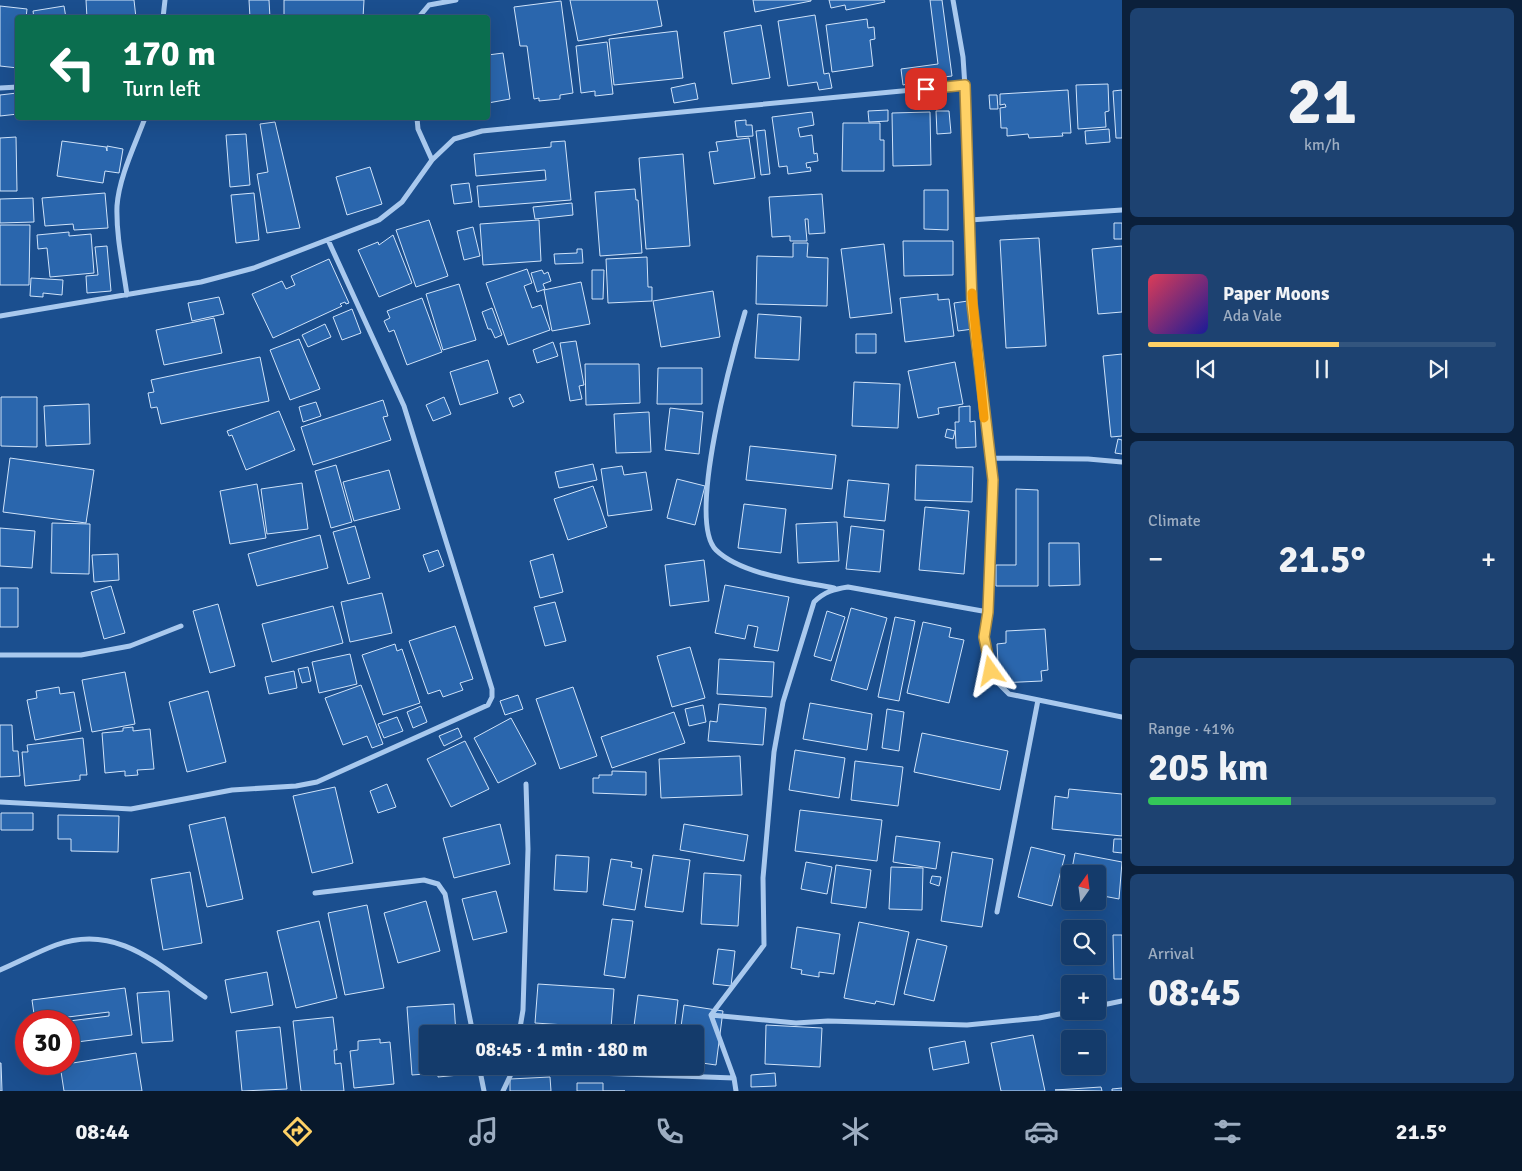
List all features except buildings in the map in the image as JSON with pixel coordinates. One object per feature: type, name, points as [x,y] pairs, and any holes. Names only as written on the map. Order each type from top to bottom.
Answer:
[{"type":"street","points":[[163,15],[165,0]]},
{"type":"street","points":[[421,15],[429,5],[456,0]]},
{"type":"street","points":[[953,0],[964,58],[972,304],[993,480],[988,612],[984,637],[988,659],[995,680],[1010,694],[1122,717]]},
{"type":"street","points":[[0,316],[201,282],[254,268],[328,240],[379,220],[402,202],[432,160],[454,140],[482,131],[965,85]]},
{"type":"street","points":[[0,88],[15,86]]},
{"type":"street","points":[[127,295],[118,232],[117,205],[123,179],[145,120]]},
{"type":"street","points":[[417,120],[418,129],[432,160]]},
{"type":"street","points":[[970,220],[1122,210]]},
{"type":"street","points":[[0,802],[131,809],[232,790],[296,786],[317,782],[488,705],[492,697],[492,688],[404,406],[328,240]]},
{"type":"street","points":[[745,312],[729,366],[712,447],[706,520],[709,540],[715,549],[732,561],[764,573],[835,589]]},
{"type":"street","points":[[989,458],[1088,459],[1122,462]]},
{"type":"street","points":[[711,1015],[764,945],[763,878],[768,806],[783,702],[814,602],[822,594],[848,587],[988,612]]},
{"type":"street","points":[[0,656],[81,655],[130,646],[181,626]]},
{"type":"street","points":[[997,912],[1038,700]]},
{"type":"street","points":[[520,1025],[523,1010],[528,850],[526,784]]},
{"type":"street","points":[[315,893],[424,880],[438,884],[445,894],[471,1025]]},
{"type":"street","points":[[0,970],[58,944],[85,938],[114,940],[134,949],[205,997]]},
{"type":"street","points":[[1106,1004],[1122,1001]]},
{"type":"street","points":[[711,1015],[796,1023],[828,1021],[967,1025],[1039,1018],[1061,1014]]},
{"type":"street","points":[[711,1015],[734,1078],[736,1091]]},
{"type":"street","points":[[481,1075],[484,1091]]},
{"type":"street","points":[[503,1091],[510,1075]]},
{"type":"street","points":[[668,1075],[734,1078]]},
{"type":"slow traffic","points":[[972,293],[984,418]]},
{"type":"route","points":[[926,89],[965,85],[972,304],[986,434],[993,480],[988,612],[984,637],[991,671]]}]
